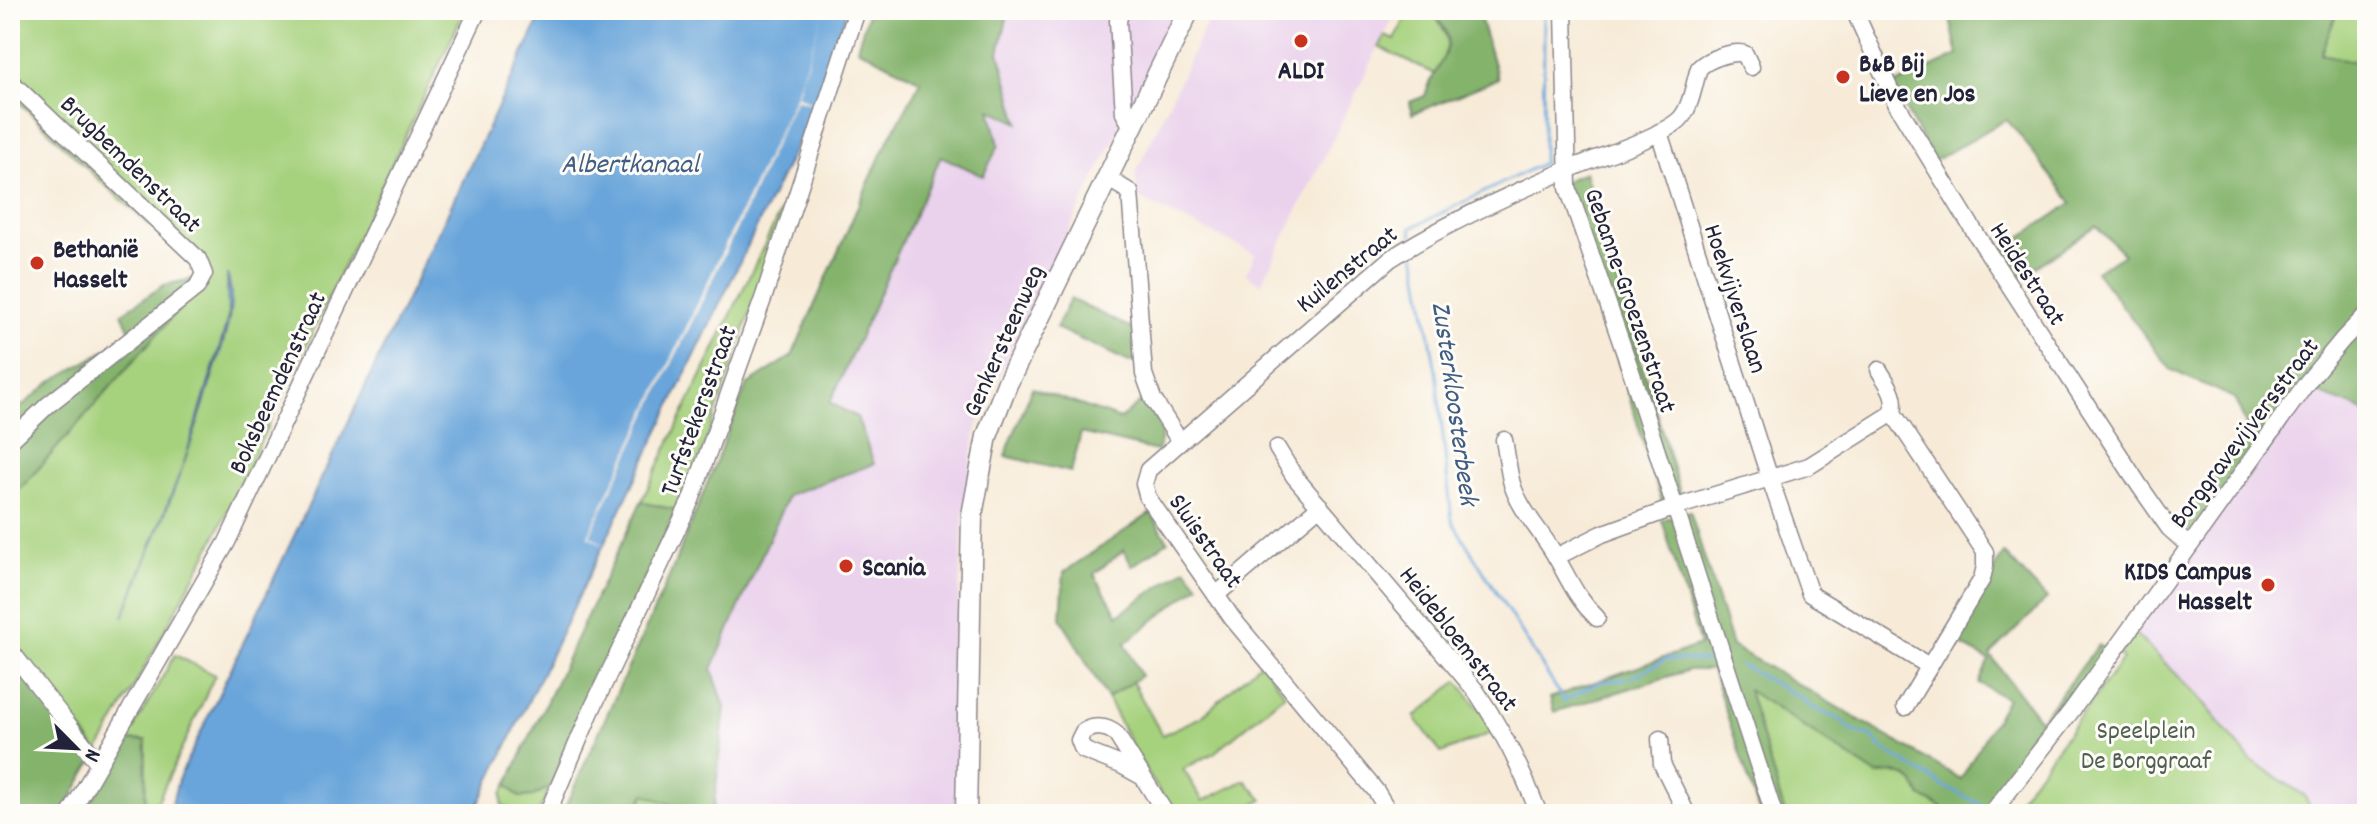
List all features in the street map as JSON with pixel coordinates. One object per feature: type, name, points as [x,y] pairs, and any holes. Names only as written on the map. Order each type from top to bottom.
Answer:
[{"type":"main road","name":"Genkersteenweg","points":[[966,814],[971,539],[981,460],[1007,384],[1189,10]]},
{"type":"street","name":"Boksbeemdenstraat","points":[[70,814],[227,542],[478,10]]},
{"type":"street","name":"Turfstekersstraat","points":[[547,814],[592,709],[691,500],[754,323],[857,10]]},
{"type":"street","points":[[1121,10],[1118,21],[1124,113],[1132,127]]},
{"type":"street","name":"Gebanne-Groezenstraat","points":[[1564,10],[1568,188],[1676,507],[1774,814]]},
{"type":"street","name":"Heidestraat","points":[[1854,10],[1897,105],[1967,221],[2139,485],[2169,528],[2189,546]]},
{"type":"street","points":[[1566,170],[1679,121],[1685,113],[1699,68],[1704,63],[1738,52],[1745,54],[1751,67]]},
{"type":"street","name":"Brugbemdenstraat","points":[[10,81],[198,259],[204,274],[197,287],[48,405],[10,441]]},
{"type":"street","name":"Hoekvijverslaan","points":[[1659,132],[1810,594],[1929,666]]},
{"type":"street","name":"Kuilenstraat","points":[[1179,440],[1390,259],[1422,238],[1566,170]]},
{"type":"street","points":[[1107,178],[1130,192],[1144,374],[1153,399],[1179,440]]},
{"type":"street","name":"Borggravevijversstraat","points":[[1991,814],[2072,710],[2308,381],[2367,314]]},
{"type":"street","points":[[1879,370],[1893,392],[1893,413],[1985,552],[1982,579],[1905,707]]},
{"type":"street","points":[[1556,557],[1602,534],[1676,507],[1809,466],[1893,413]]},
{"type":"street","name":"Sluisstraat","points":[[1179,440],[1148,470],[1144,484],[1148,498],[1216,595],[1373,788],[1390,814]]},
{"type":"street","points":[[1504,440],[1512,484],[1520,501],[1556,557],[1566,579],[1597,618]]},
{"type":"street","name":"Heidebloemstraat","points":[[1277,448],[1294,476],[1476,691],[1502,729],[1521,766],[1539,814]]},
{"type":"street","points":[[1216,595],[1320,506]]},
{"type":"street","points":[[10,650],[99,764]]},
{"type":"street","points":[[1660,739],[1662,764],[1687,814]]},
{"type":"street","points":[[1141,776],[1166,814]]},
{"type":"shaded area","points":[[1009,10],[1179,10],[1031,305],[977,426],[965,493],[958,605],[957,814],[713,814],[725,707],[712,669],[788,494],[873,464],[830,403],[941,156],[990,109],[1019,122],[999,52]]},
{"type":"shaded area","points":[[1213,10],[1397,10],[1261,284],[1246,274],[1255,254],[1139,198],[1135,175]]},
{"type":"shaded area","name":"KIDS Campus Hasselt","points":[[2314,389],[2324,397],[2358,406],[2367,414],[2367,814],[2312,814],[2305,796],[2250,760],[2197,694],[2134,633]]},
{"type":"green space","points":[[10,10],[465,10],[209,550],[98,752],[10,638],[10,514],[16,494],[208,276],[95,176],[10,93]]},
{"type":"green space","points":[[869,10],[1009,10],[999,52],[1019,123],[990,109],[999,145],[983,176],[941,156],[830,403],[857,417],[874,464],[788,495],[712,669],[725,707],[713,814],[695,814],[645,794],[635,814],[562,814],[670,575],[747,385],[792,356],[882,152],[921,81],[857,48]]},
{"type":"green space","points":[[1409,10],[1430,11],[1446,35],[1447,49],[1435,74],[1379,47],[1385,36],[1395,40]]},
{"type":"green space","points":[[1428,10],[1478,10],[1498,79],[1412,114],[1410,102],[1425,96],[1448,42],[1440,22]]},
{"type":"green space","points":[[1948,10],[2338,10],[2321,54],[2367,64],[2367,414],[2313,389],[2203,536],[2182,527],[2248,429],[2234,398],[2171,370],[2096,271],[2124,254],[2096,226],[2014,282],[1995,254],[2072,203],[2007,119],[1934,161],[1892,86],[1958,55]]},
{"type":"green space","points":[[2338,10],[2367,10],[2367,64],[2320,54]]},
{"type":"green space","points":[[1585,172],[1682,499],[1663,506],[1563,182]]},
{"type":"green space","points":[[796,179],[702,453],[676,510],[641,502]]},
{"type":"green space","points":[[208,276],[16,494],[10,514],[10,416],[51,382],[132,335],[122,313],[164,285]]},
{"type":"green space","points":[[1070,299],[1133,329],[1136,361],[1129,362],[1056,328]]},
{"type":"green space","points":[[1032,388],[1120,419],[1144,399],[1161,430],[1157,451],[1081,433],[1071,472],[1005,456]]},
{"type":"green space","points":[[641,502],[676,510],[550,787],[533,796],[519,797],[507,785]]},
{"type":"green space","points":[[1690,511],[1732,646],[1961,779],[2007,699],[1979,683],[1989,660],[1951,640],[2004,553],[2047,599],[1990,655],[2040,720],[2099,645],[2109,652],[1983,814],[1953,814],[1921,796],[1913,782],[1905,776],[1892,772],[1877,775],[1748,690],[1785,814],[1760,814],[1712,670],[1689,670],[1554,712],[1550,698],[1700,645],[1662,520]]},
{"type":"green space","points":[[1151,513],[1168,541],[1132,566],[1124,550],[1094,574],[1118,615],[1186,568],[1199,585],[1125,643],[1141,676],[1107,698],[1061,618],[1064,572]]},
{"type":"green space","name":"Speelplein De Borggraaf","points":[[2134,633],[2197,694],[2250,760],[2305,796],[2312,814],[2011,814],[2007,803],[2015,804],[2123,659],[2118,655]]},
{"type":"green space","points":[[10,638],[98,752],[62,814],[10,814]]},
{"type":"green space","points":[[175,655],[215,675],[152,814],[145,814],[146,740],[126,741]]},
{"type":"green space","points":[[1261,662],[1285,694],[1214,753],[1183,769],[1203,801],[1245,780],[1263,800],[1235,814],[1174,814],[1137,756],[1107,698],[1132,681],[1162,735],[1201,717]]},
{"type":"green space","points":[[1458,681],[1496,731],[1441,753],[1415,717]]},
{"type":"green space","points":[[1747,689],[1877,775],[1892,772],[1905,776],[1913,782],[1921,796],[1953,814],[1785,814]]},
{"type":"green space","points":[[146,740],[145,814],[84,814],[126,741]]},
{"type":"green space","points":[[507,785],[519,797],[533,796],[550,787],[538,814],[522,814],[502,805],[502,793]]},
{"type":"green space","points":[[644,793],[695,814],[635,814]]},
{"type":"water","name":"Albertkanaal","points":[[544,10],[847,10],[816,104],[474,814],[169,814],[178,780]]},
{"type":"water","points":[[227,274],[231,300],[227,327],[185,459],[228,317]]},
{"type":"water","points":[[182,468],[159,529],[123,617]]},
{"type":"pier","points":[[824,10],[797,95],[818,106],[796,99],[785,121],[590,535],[608,547],[588,536],[795,97]]},
{"type":"waterway","name":"Zusterkloosterbeek","points":[[1412,235],[1411,228],[1543,163],[1544,10]]},
{"type":"waterway","name":"Zusterkloosterbeek","points":[[1415,253],[1436,371],[1452,521],[1564,701],[1599,682],[1625,679]]},
{"type":"waterway","name":"Zusterkloosterbeek","points":[[1630,678],[1667,659],[1709,661]]},
{"type":"waterway","name":"Zusterkloosterbeek","points":[[1741,665],[1803,699],[1811,707],[1842,721],[1852,731],[1871,736],[1884,750],[1945,787],[1989,808]]},
{"type":"place","name":"ALDI","points":[[1301,41]]},
{"type":"place","name":"B&B Bij Lieve en Jos","points":[[1843,77]]},
{"type":"place","name":"Bethanië Hasselt","points":[[37,263]]},
{"type":"place","name":"Scania","points":[[846,566]]},
{"type":"place","name":"KIDS Campus Hasselt","points":[[2268,585]]}]
